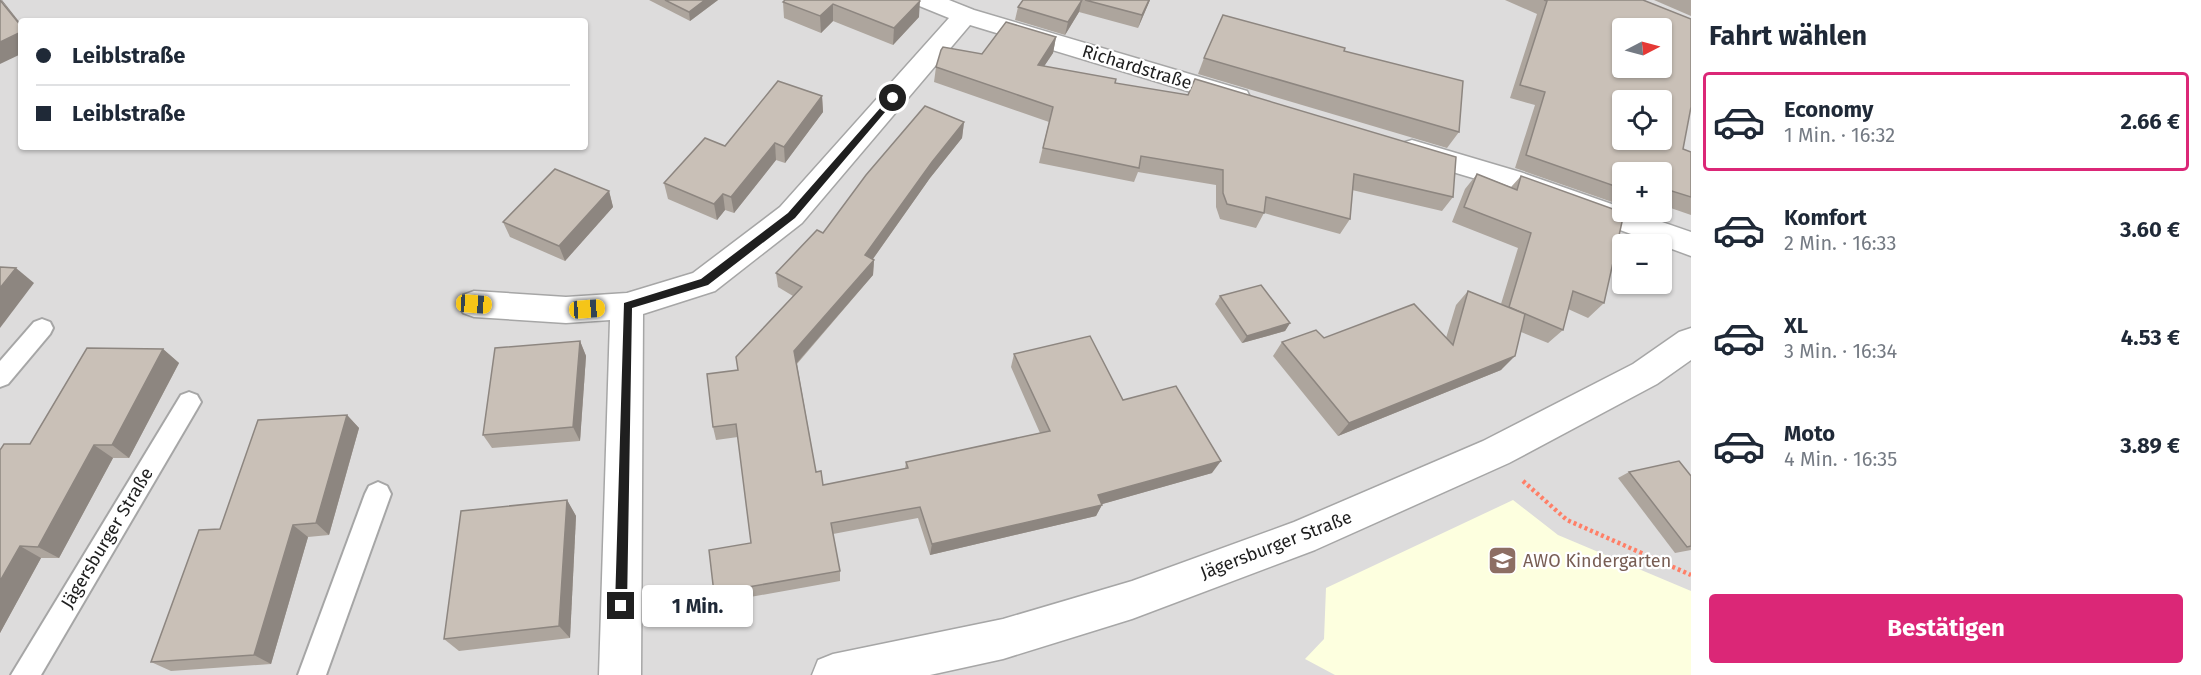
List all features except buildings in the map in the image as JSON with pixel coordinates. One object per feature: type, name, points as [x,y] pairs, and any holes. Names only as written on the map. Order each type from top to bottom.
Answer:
[{"type":"street","name":"Richardstraße","points":[[926,0],[965,15],[1261,104]]},
{"type":"street","points":[[474,304],[566,310],[627,306],[704,282],[792,216],[965,15]]},
{"type":"street","points":[[1385,142],[1510,179],[1691,244]]},
{"type":"street","points":[[620,675],[627,306]]},
{"type":"street","name":"Jägersburger Straße","points":[[833,675],[1003,639],[1132,600],[1302,537],[1496,452],[1645,374],[1691,342]]},
{"type":"lane","points":[[0,377],[42,328]]},
{"type":"lane","name":"Jägersburger Straße","points":[[25,675],[189,402]]},
{"type":"lane","points":[[312,675],[378,494]]},
{"type":"path","points":[[1496,452],[1524,483],[1567,520],[1691,575]]},
{"type":"shaded area","points":[[0,0],[1691,0],[1691,675],[0,675]]},
{"type":"shaded area","name":"AWO Kindergarten","points":[[1513,500],[1558,535],[1691,591],[1691,675],[1335,675],[1305,659],[1324,639],[1326,588]]},
{"type":"place","name":"AWO Kindergarten","points":[[1502,561]]},
{"type":"route","points":[[621,606],[627,306],[704,282],[792,216],[893,98]]}]
